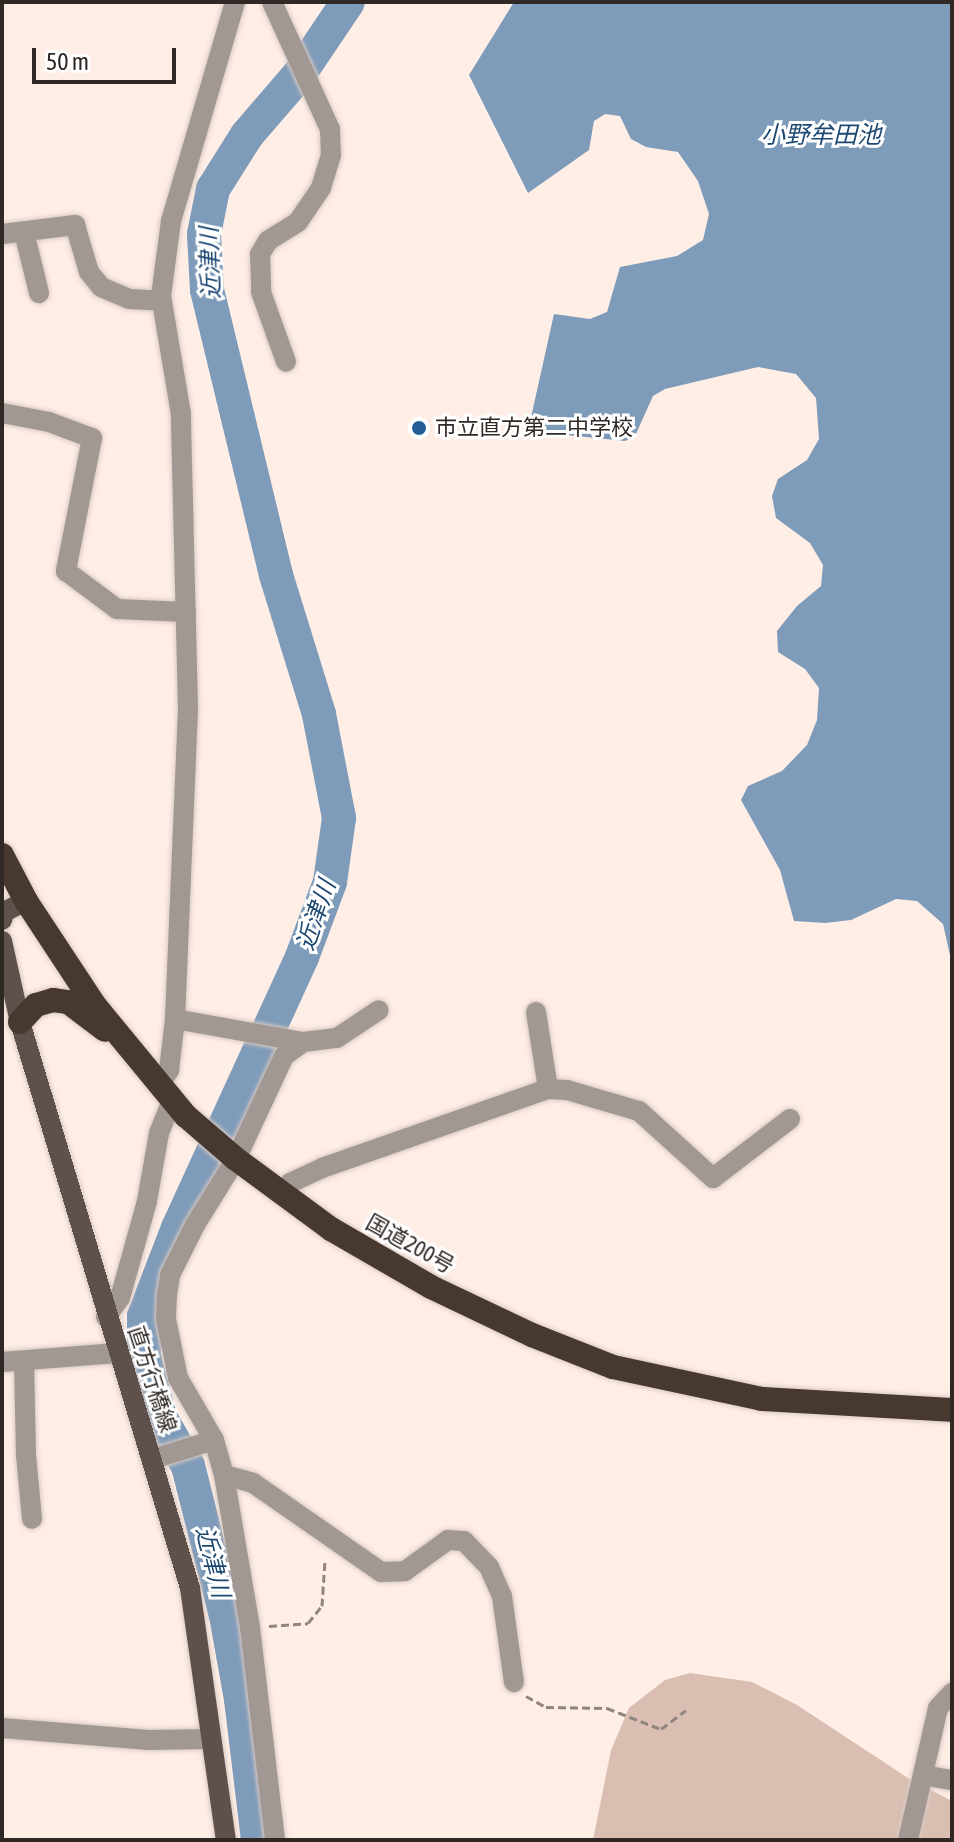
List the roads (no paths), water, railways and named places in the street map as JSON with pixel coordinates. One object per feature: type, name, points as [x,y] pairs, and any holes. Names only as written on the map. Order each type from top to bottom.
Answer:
[{"type":"highway","name":"国道200号","points":[[2,855],[26,901],[121,1040],[173,1100],[236,1159],[331,1229],[431,1287],[532,1335],[613,1367],[762,1399],[952,1410]]},
{"type":"highway","points":[[20,1022],[36,1005],[53,1000],[68,1002],[121,1040]]},
{"type":"main road","points":[[2,920],[4,912],[26,901]]},
{"type":"main road","name":"直方行橋線","points":[[2,941],[20,1022],[117,1353],[160,1457],[190,1588],[226,1840]]},
{"type":"street","points":[[106,1317],[120,1298],[147,1201],[159,1133],[173,1100],[169,1070],[175,1019],[188,709],[181,414],[162,301],[171,221],[235,2]]},
{"type":"street","points":[[272,2],[330,129],[331,155],[321,188],[298,222],[268,241],[260,254],[261,292],[286,362]]},
{"type":"street","points":[[2,234],[75,225],[89,272],[101,287],[129,299],[162,301]]},
{"type":"street","points":[[24,232],[39,293]]},
{"type":"street","points":[[2,413],[49,422],[92,438],[66,571],[117,609],[186,612]]},
{"type":"street","points":[[175,1019],[294,1041],[337,1038],[379,1010]]},
{"type":"street","points":[[536,1012],[548,1089]]},
{"type":"street","points":[[275,1840],[250,1627],[224,1475],[178,1378],[166,1319],[170,1275],[195,1225],[236,1159],[294,1041]]},
{"type":"street","points":[[285,1195],[290,1183],[322,1168],[548,1089],[567,1090],[639,1111],[662,1128],[713,1178],[790,1119]]},
{"type":"street","points":[[2,1362],[117,1353]]},
{"type":"street","points":[[24,1361],[26,1455],[32,1519]]},
{"type":"street","points":[[160,1457],[210,1441]]},
{"type":"street","points":[[224,1475],[253,1483],[381,1572],[405,1571],[448,1540],[464,1541],[477,1551],[502,1596],[514,1682]]},
{"type":"street","points":[[908,1840],[938,1708],[952,1693]]},
{"type":"street","points":[[2,1728],[149,1740],[211,1739]]},
{"type":"street","points":[[923,1775],[952,1780]]},
{"type":"water","name":"小野牟田池","points":[[514,2],[952,2],[952,964],[943,924],[917,901],[896,899],[851,920],[825,923],[794,921],[780,870],[741,800],[748,786],[782,771],[807,745],[817,720],[819,688],[805,669],[778,652],[777,631],[797,606],[821,586],[823,565],[810,543],[776,518],[772,496],[778,479],[807,460],[819,439],[816,398],[796,374],[758,367],[665,389],[653,396],[635,436],[625,441],[528,431],[554,314],[590,319],[607,312],[620,267],[677,256],[703,240],[709,214],[698,181],[678,152],[646,147],[631,139],[620,116],[605,114],[594,121],[589,150],[528,193],[469,75]]},
{"type":"waterway","name":"近津川","points":[[258,1840],[241,1699],[226,1616],[188,1466],[160,1417],[144,1356],[144,1316],[178,1228],[302,957],[330,882],[339,818],[319,714],[276,575],[207,290],[204,234],[213,189],[247,135],[298,76],[348,2]]},
{"type":"place","name":"市立直方第二中学校","points":[[419,428]]}]
